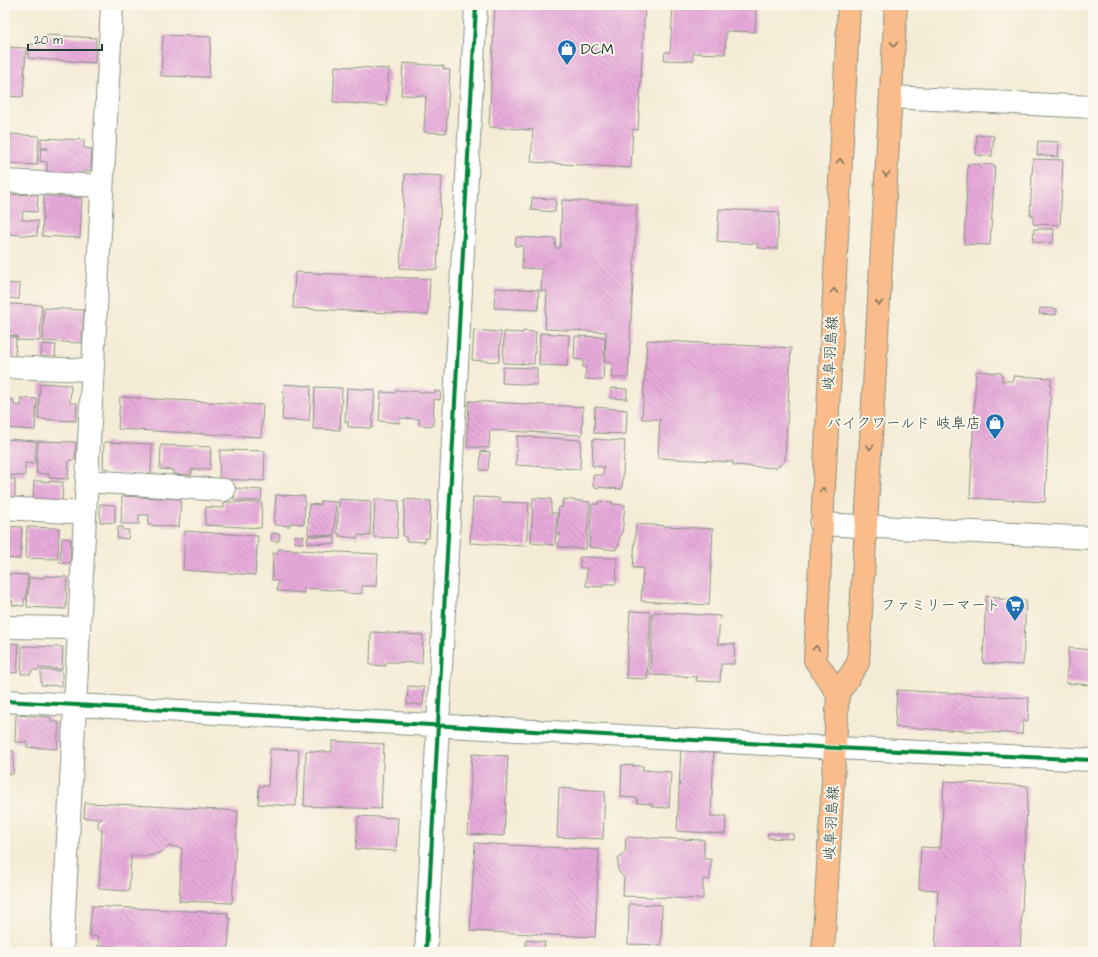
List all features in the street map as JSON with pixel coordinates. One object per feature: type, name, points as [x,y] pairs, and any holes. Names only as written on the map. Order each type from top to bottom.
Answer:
[{"type":"main road","name":"岐阜羽島線","points":[[823,952],[838,694],[815,660],[849,5]]},
{"type":"main road","points":[[838,694],[858,663],[896,5]]},
{"type":"street","points":[[62,952],[112,5]]},
{"type":"street","points":[[426,952],[476,5]]},
{"type":"street","points":[[891,97],[1093,107]]},
{"type":"street","points":[[5,181],[102,186]]},
{"type":"street","points":[[5,367],[92,370]]},
{"type":"street","points":[[87,481],[224,490]]},
{"type":"street","points":[[5,508],[85,513]]},
{"type":"street","points":[[821,524],[1093,538]]},
{"type":"street","points":[[5,627],[79,628]]},
{"type":"street","points":[[5,702],[836,748],[1093,760]]},
{"type":"building","name":"DCM","points":[[495,5],[645,5],[638,130],[633,129],[631,168],[531,162],[533,130],[489,127]]},
{"type":"building","points":[[673,5],[756,6],[755,32],[726,31],[725,54],[693,53],[693,61],[664,60],[665,52],[670,52]]},
{"type":"building","points":[[47,35],[96,38],[95,63],[28,58],[29,44],[46,45]]},
{"type":"building","points":[[163,35],[211,37],[209,77],[161,76]]},
{"type":"building","points":[[5,47],[26,48],[23,97],[5,96]]},
{"type":"building","points":[[403,63],[444,66],[443,69],[450,70],[446,133],[424,132],[426,96],[401,95]]},
{"type":"building","points":[[335,66],[389,69],[386,106],[333,102]]},
{"type":"building","points":[[11,134],[39,136],[37,165],[9,163]]},
{"type":"building","points":[[977,135],[994,136],[992,156],[976,155]]},
{"type":"building","points":[[41,138],[84,140],[84,148],[92,149],[91,171],[83,171],[83,175],[47,173],[47,162],[40,161],[41,149],[48,148],[41,148]]},
{"type":"building","points":[[1038,141],[1059,142],[1058,157],[1037,155]]},
{"type":"building","points":[[1033,159],[1063,160],[1060,225],[1033,224],[1033,215],[1030,215]]},
{"type":"building","points":[[968,164],[995,165],[990,245],[964,244]]},
{"type":"building","points":[[405,174],[442,176],[437,270],[400,268]]},
{"type":"building","points":[[9,194],[38,195],[37,212],[23,211],[22,220],[38,221],[37,236],[7,234]]},
{"type":"building","points":[[44,196],[82,198],[80,238],[42,236]]},
{"type":"building","points":[[532,198],[556,199],[555,212],[531,210]]},
{"type":"building","points":[[562,200],[637,204],[628,378],[611,378],[612,363],[605,362],[606,332],[545,329],[547,291],[541,291],[542,269],[522,268],[523,246],[515,246],[516,237],[556,239],[555,248],[560,248]]},
{"type":"building","points":[[719,209],[779,212],[777,249],[757,248],[758,244],[717,241]]},
{"type":"building","points":[[1034,229],[1054,229],[1053,243],[1033,242]]},
{"type":"building","points":[[5,236],[8,236],[6,269],[5,269]]},
{"type":"building","points":[[295,272],[430,279],[428,315],[293,308]]},
{"type":"building","points":[[5,283],[20,284],[19,299],[5,298]]},
{"type":"building","points":[[495,288],[539,290],[538,310],[494,308]]},
{"type":"building","points":[[5,304],[42,305],[40,341],[17,340],[17,336],[5,335]]},
{"type":"building","points":[[44,308],[84,310],[82,343],[43,341]]},
{"type":"building","points":[[1040,308],[1057,309],[1056,315],[1039,314]]},
{"type":"building","points":[[474,330],[501,332],[499,362],[472,360]]},
{"type":"building","points":[[523,331],[536,332],[534,364],[503,363],[504,332],[523,333]]},
{"type":"building","points":[[540,333],[569,335],[567,366],[539,365]]},
{"type":"building","points":[[575,336],[605,337],[603,380],[585,379],[586,367],[583,367],[583,360],[574,359]]},
{"type":"building","points":[[5,337],[16,337],[15,358],[5,357]]},
{"type":"building","points":[[647,340],[791,348],[785,461],[776,468],[733,465],[733,462],[658,458],[660,419],[642,419]]},
{"type":"building","points":[[42,344],[56,345],[55,359],[41,358]]},
{"type":"building","points":[[503,367],[537,368],[537,385],[502,383]]},
{"type":"building","points":[[976,371],[1002,373],[1002,381],[1013,381],[1013,376],[1051,378],[1045,502],[970,498]]},
{"type":"building","points":[[40,383],[71,385],[70,403],[77,403],[76,421],[38,419]]},
{"type":"building","points":[[284,384],[311,386],[309,421],[282,420]]},
{"type":"building","points":[[315,387],[342,388],[340,430],[313,429]]},
{"type":"building","points":[[347,388],[375,390],[372,428],[348,427],[348,422],[345,422]]},
{"type":"building","points":[[611,388],[627,389],[627,399],[611,398]]},
{"type":"building","points":[[396,390],[435,393],[435,391],[441,392],[440,400],[434,399],[433,426],[419,425],[419,419],[400,418],[399,423],[379,421],[381,392],[395,393]]},
{"type":"building","points":[[120,397],[263,405],[261,437],[118,429]]},
{"type":"building","points":[[21,398],[37,399],[35,430],[5,428],[5,399],[14,400],[14,405],[21,406]]},
{"type":"building","points":[[469,401],[583,407],[582,435],[490,430],[489,448],[467,447]]},
{"type":"building","points":[[595,407],[627,410],[626,434],[594,433]]},
{"type":"building","points":[[517,436],[581,440],[580,469],[516,465]]},
{"type":"building","points":[[5,439],[36,441],[35,464],[25,463],[25,476],[5,475]]},
{"type":"building","points":[[593,439],[625,441],[622,489],[593,487],[593,475],[603,475],[604,467],[592,466]]},
{"type":"building","points":[[38,441],[76,442],[75,460],[69,460],[68,479],[49,478],[49,474],[36,473]]},
{"type":"building","points":[[104,442],[152,444],[151,474],[109,472],[109,469],[103,468]]},
{"type":"building","points":[[161,445],[211,447],[210,469],[192,469],[191,475],[173,474],[173,470],[160,469]]},
{"type":"building","points":[[220,450],[265,451],[264,481],[219,479]]},
{"type":"building","points":[[481,451],[490,452],[488,470],[480,470]]},
{"type":"building","points":[[5,479],[15,479],[15,499],[5,499]]},
{"type":"building","points":[[34,481],[63,482],[62,501],[33,499]]},
{"type":"building","points":[[235,488],[262,490],[261,501],[234,500]]},
{"type":"building","points":[[276,495],[305,496],[304,524],[290,523],[290,526],[274,525]]},
{"type":"building","points":[[122,496],[181,499],[179,527],[148,525],[149,515],[139,515],[139,524],[121,524]]},
{"type":"building","points":[[473,497],[500,498],[500,502],[529,503],[526,546],[470,543]]},
{"type":"building","points":[[533,498],[551,499],[551,513],[557,513],[555,545],[531,543]]},
{"type":"building","points":[[339,499],[371,501],[370,536],[358,535],[358,538],[339,536],[339,533],[337,533]]},
{"type":"building","points":[[375,499],[399,501],[397,538],[373,537]]},
{"type":"building","points":[[405,499],[431,501],[429,538],[425,538],[425,542],[406,541],[406,537],[403,536]]},
{"type":"building","points":[[563,499],[590,502],[586,549],[558,547],[560,534],[557,534],[559,507],[562,508]]},
{"type":"building","points":[[321,501],[336,502],[334,536],[308,534],[309,504],[320,505]]},
{"type":"building","points":[[599,501],[625,505],[622,535],[620,535],[619,546],[617,546],[616,550],[589,547],[592,504],[599,504]]},
{"type":"building","points":[[224,502],[262,503],[261,528],[205,525],[206,507],[224,508]]},
{"type":"building","points":[[100,504],[115,505],[115,523],[100,522]]},
{"type":"building","points":[[636,524],[713,529],[709,605],[641,601],[643,568],[633,568]]},
{"type":"building","points":[[5,526],[22,527],[20,559],[5,558]]},
{"type":"building","points":[[27,527],[59,528],[58,559],[26,558]]},
{"type":"building","points":[[118,527],[123,527],[123,530],[129,530],[128,539],[117,538]]},
{"type":"building","points":[[185,531],[258,536],[255,575],[183,570]]},
{"type":"building","points":[[272,533],[280,534],[279,541],[271,541]]},
{"type":"building","points":[[295,536],[304,536],[303,543],[295,543]]},
{"type":"building","points":[[308,536],[335,537],[335,544],[307,543]]},
{"type":"building","points":[[62,538],[71,539],[70,563],[60,563]]},
{"type":"building","points":[[278,549],[378,554],[376,586],[362,586],[362,594],[345,593],[345,591],[304,588],[304,593],[277,591],[278,581],[272,580],[273,553],[278,553]]},
{"type":"building","points":[[580,557],[617,558],[616,584],[603,584],[603,587],[586,586],[587,568],[580,568]]},
{"type":"building","points":[[5,574],[28,575],[24,606],[12,605],[13,601],[5,600]]},
{"type":"building","points":[[44,576],[67,577],[66,609],[27,607],[29,578],[44,578]]},
{"type":"building","points":[[986,596],[999,597],[999,599],[1026,600],[1023,665],[983,663]]},
{"type":"building","points":[[630,611],[651,612],[647,679],[626,678]]},
{"type":"building","points":[[653,612],[720,616],[718,644],[735,644],[734,664],[721,664],[720,682],[696,681],[697,677],[650,675]]},
{"type":"building","points":[[371,632],[423,635],[422,663],[386,662],[386,666],[370,665]]},
{"type":"building","points":[[5,643],[19,644],[17,673],[5,672]]},
{"type":"building","points":[[22,646],[63,647],[62,669],[39,668],[39,670],[31,670],[31,674],[21,674]]},
{"type":"building","points":[[1069,648],[1093,650],[1093,685],[1066,683]]},
{"type":"building","points":[[41,670],[62,671],[62,686],[41,685]]},
{"type":"building","points":[[408,686],[424,687],[423,705],[407,704]]},
{"type":"building","points":[[897,690],[1029,698],[1028,721],[1023,721],[1022,734],[895,727]]},
{"type":"building","points":[[16,715],[51,717],[51,722],[59,722],[57,749],[27,747],[27,742],[15,742]]},
{"type":"building","points":[[332,741],[384,744],[381,809],[304,806],[306,751],[332,752]]},
{"type":"building","points":[[270,749],[299,750],[296,806],[258,804],[259,786],[268,786]]},
{"type":"building","points":[[681,749],[714,750],[711,816],[726,816],[725,834],[677,831]]},
{"type":"building","points":[[5,751],[14,751],[13,774],[5,774]]},
{"type":"building","points":[[472,754],[508,756],[504,836],[468,834]]},
{"type":"building","points":[[622,765],[643,766],[643,770],[671,772],[669,808],[652,807],[652,804],[637,803],[637,798],[621,797]]},
{"type":"building","points":[[944,781],[1028,786],[1020,952],[935,952],[938,890],[919,889],[921,847],[941,848]]},
{"type":"building","points":[[559,788],[605,791],[603,839],[557,837]]},
{"type":"building","points":[[85,803],[238,811],[232,903],[179,901],[182,848],[169,846],[163,851],[154,855],[131,856],[129,891],[99,889],[102,831],[98,827],[98,822],[102,818],[84,818]]},
{"type":"building","points":[[358,816],[398,818],[396,851],[356,849]]},
{"type":"building","points":[[768,833],[793,834],[793,839],[768,838]]},
{"type":"building","points":[[626,837],[704,840],[704,859],[711,859],[710,880],[703,879],[703,899],[622,896],[624,878],[618,871],[618,859],[625,853]]},
{"type":"building","points":[[475,843],[599,850],[595,937],[470,931]]},
{"type":"building","points":[[629,904],[662,905],[661,945],[628,944]]},
{"type":"building","points":[[92,906],[228,913],[227,918],[230,918],[228,952],[98,946],[99,937],[89,936]]},
{"type":"building","points":[[526,940],[545,942],[544,950],[526,948]]},
{"type":"cycle path","points":[[426,952],[476,5]]},
{"type":"cycle path","points":[[5,701],[836,748],[1093,760]]},
{"type":"place","name":"DCM","points":[[567,66]]},
{"type":"place","name":"バイクワールド 岐阜店","points":[[995,440]]},
{"type":"place","name":"ファミリーマート","points":[[1015,622]]}]
